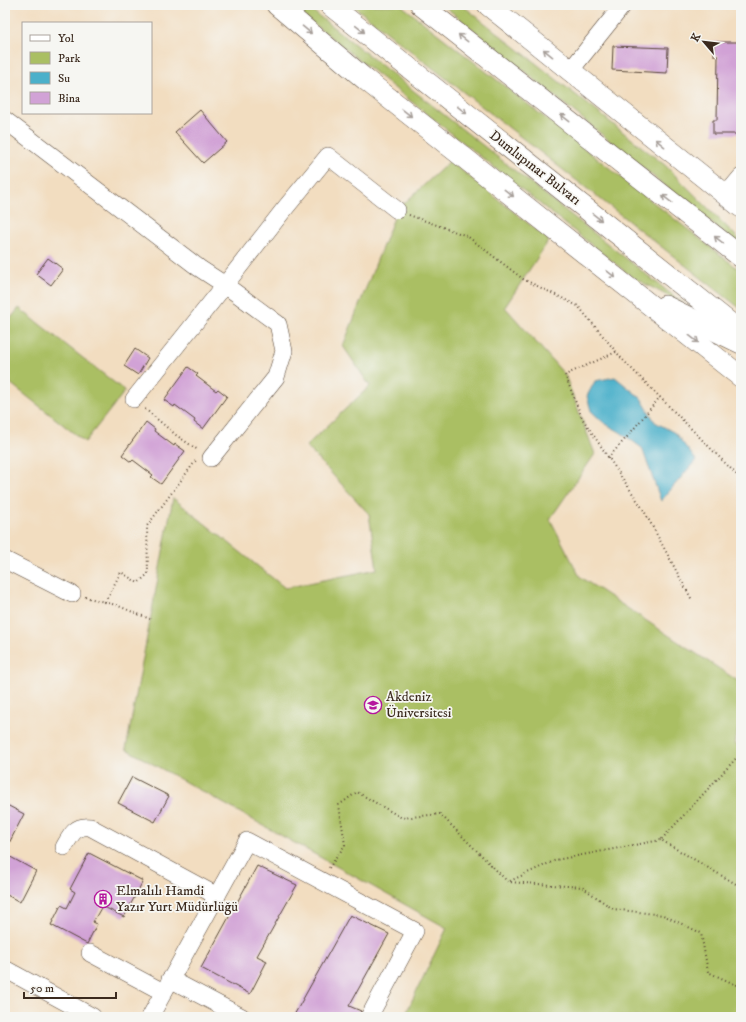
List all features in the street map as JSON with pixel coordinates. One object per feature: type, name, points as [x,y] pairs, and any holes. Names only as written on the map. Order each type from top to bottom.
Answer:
[{"type":"main road","points":[[277,5],[366,80],[741,377]]},
{"type":"main road","name":"Dumlupınar Bulvarı","points":[[330,5],[741,332]]},
{"type":"main road","points":[[421,5],[741,257]]},
{"type":"main road","points":[[488,5],[734,201]]},
{"type":"main road","points":[[691,167],[741,224]]},
{"type":"main road","points":[[630,289],[741,343]]},
{"type":"street","points":[[570,71],[623,5]]},
{"type":"street","points":[[5,120],[199,268],[278,324],[284,351],[276,376],[206,456]]},
{"type":"street","points":[[134,399],[328,156],[397,210]]},
{"type":"street","points":[[734,201],[741,177]]},
{"type":"street","points":[[5,560],[72,594]]},
{"type":"street","points":[[64,847],[72,833],[77,829],[81,827],[90,828],[217,896]]},
{"type":"street","points":[[150,1017],[247,841],[415,931],[369,1017]]},
{"type":"street","points":[[90,954],[242,1017]]},
{"type":"street","points":[[5,969],[93,1017]]},
{"type":"path","points":[[397,210],[468,236],[523,279],[578,306],[616,352],[741,479]]},
{"type":"path","points":[[616,352],[565,375],[582,418],[643,509],[692,600]]},
{"type":"path","points":[[608,458],[660,397]]},
{"type":"path","points":[[105,602],[121,572],[138,583],[148,574],[147,526],[206,456],[176,435],[134,399]]},
{"type":"path","points":[[72,594],[116,605],[150,619]]},
{"type":"path","points":[[508,882],[556,860],[660,840],[741,753]]},
{"type":"path","points":[[320,880],[345,845],[339,805],[357,792],[402,818],[440,814],[508,882],[582,888],[613,909],[663,915],[701,933],[708,972],[741,986]]},
{"type":"path","points":[[660,840],[741,887]]},
{"type":"green space","points":[[290,5],[305,5],[685,305],[632,277]]},
{"type":"green space","points":[[352,5],[401,5],[741,271],[741,309]]},
{"type":"green space","points":[[443,5],[462,5],[666,166],[741,241],[741,247],[627,155]]},
{"type":"green space","points":[[450,161],[549,240],[505,307],[565,375],[595,454],[550,519],[580,577],[741,683],[741,713],[735,744],[741,747],[741,1017],[404,1017],[447,928],[126,749],[173,498],[285,588],[377,569],[369,514],[306,446],[370,386],[343,346],[397,210]]},
{"type":"green space","points":[[19,308],[125,391],[85,442],[5,379],[5,325]]},
{"type":"water","points":[[615,377],[641,398],[655,422],[675,433],[696,460],[661,501],[642,448],[620,432],[604,423],[591,411],[587,396],[595,381]]},
{"type":"building","points":[[714,42],[741,42],[741,134],[713,134],[713,120],[717,120],[718,56],[714,56]]},
{"type":"building","points":[[613,46],[668,48],[667,73],[612,70]]},
{"type":"building","points":[[200,110],[227,142],[203,163],[175,132]]},
{"type":"building","points":[[48,258],[63,269],[51,285],[36,274]]},
{"type":"building","points":[[135,349],[148,358],[138,375],[124,366]]},
{"type":"building","points":[[188,367],[198,374],[196,376],[216,391],[218,389],[227,396],[203,429],[194,422],[195,420],[175,405],[174,407],[164,400]]},
{"type":"building","points":[[146,422],[155,429],[154,431],[174,446],[175,444],[185,451],[161,484],[151,477],[153,475],[133,460],[131,462],[122,455]]},
{"type":"building","points":[[132,777],[169,796],[155,822],[118,803]]},
{"type":"building","points":[[5,804],[24,814],[5,851]]},
{"type":"building","name":"Elmalılı Hamdi Yazır Yurt Müdürlüğü","points":[[89,853],[143,881],[124,917],[102,906],[93,922],[97,924],[87,944],[51,925],[61,905],[67,908],[75,892],[70,889]]},
{"type":"building","points":[[5,854],[36,871],[20,902],[5,894]]},
{"type":"building","points":[[257,866],[297,885],[257,956],[267,961],[250,994],[201,968]]},
{"type":"building","points":[[350,915],[389,934],[349,1006],[361,1011],[359,1017],[293,1017]]},
{"type":"place","name":"Akdeniz Üniversitesi","points":[[373,705]]},
{"type":"place","name":"Elmalılı Hamdi Yazır Yurt Müdürlüğü","points":[[103,899]]}]
